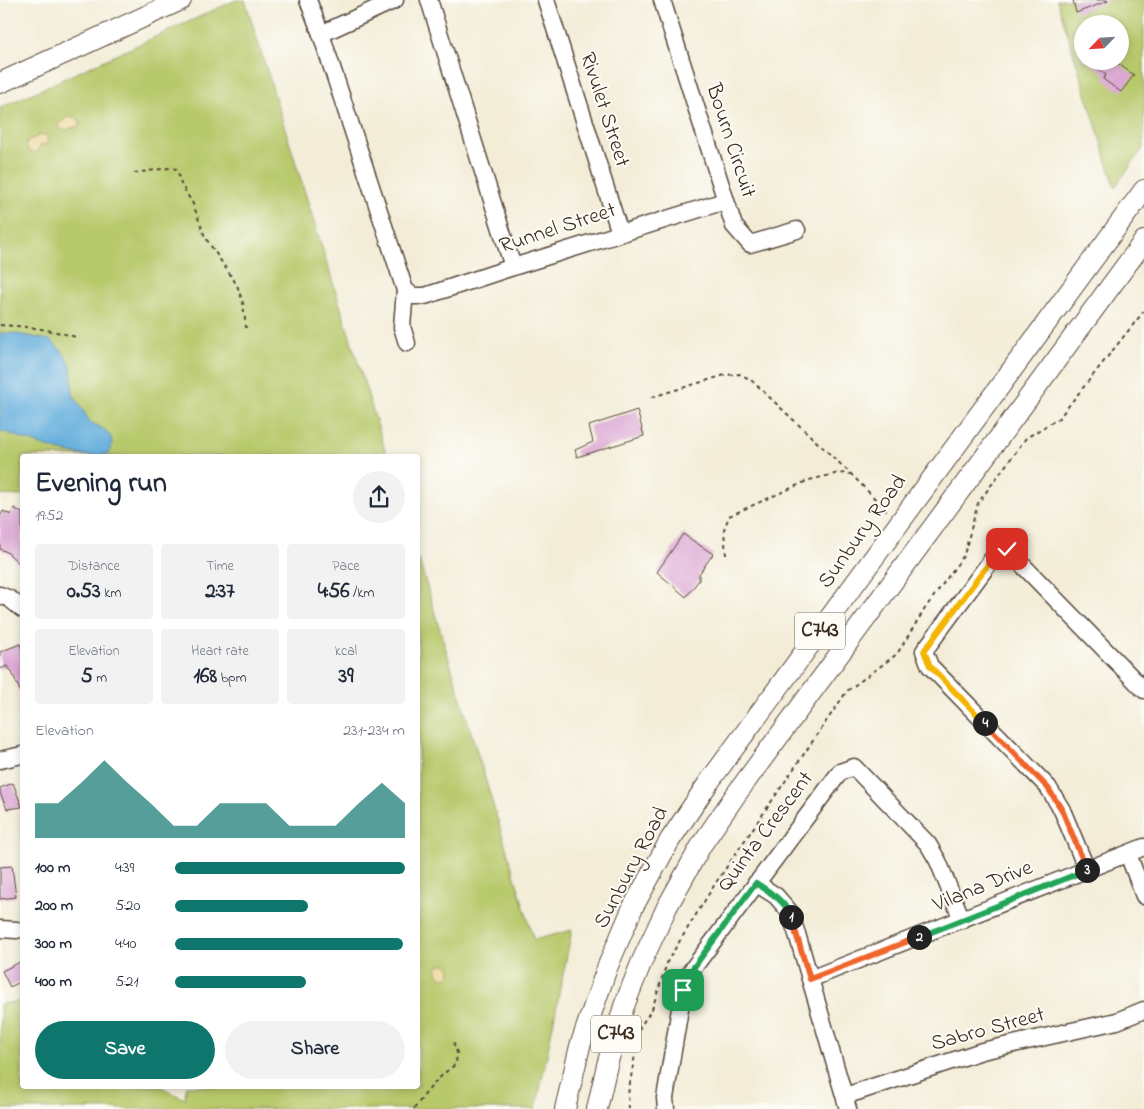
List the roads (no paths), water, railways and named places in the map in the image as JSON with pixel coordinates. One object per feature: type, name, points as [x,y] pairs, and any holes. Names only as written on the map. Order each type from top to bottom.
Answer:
[{"type":"main road","points":[[0,83],[181,0]]},
{"type":"main road","name":"Sunbury Road","points":[[565,1109],[580,1046],[607,968],[633,908],[670,840],[709,782],[1144,190]]},
{"type":"main road","name":"C743","points":[[597,1109],[624,1006],[642,961],[668,907],[702,844],[737,793],[1024,407],[1144,241]]},
{"type":"street","points":[[308,0],[321,34],[405,290],[402,327],[407,343]]},
{"type":"street","points":[[321,34],[395,0]]},
{"type":"street","points":[[429,0],[513,267]]},
{"type":"street","name":"Rivulet Street","points":[[546,0],[620,233]]},
{"type":"street","name":"Bourn Circuit","points":[[662,0],[734,226],[750,244],[797,230]]},
{"type":"street","name":"Runnel Street","points":[[405,290],[413,296],[425,296],[725,201]]},
{"type":"street","points":[[1087,870],[1062,810],[1048,788],[930,666],[924,651],[996,554],[1007,549],[1144,690]]},
{"type":"street","points":[[0,595],[10,599],[20,607]]},
{"type":"street","points":[[0,760],[20,755]]},
{"type":"street","name":"Quinta Crescent","points":[[666,1109],[665,1098],[683,990],[688,975],[840,772],[854,766],[928,844],[938,861],[962,920]]},
{"type":"street","name":"Vilana Drive","points":[[810,979],[1144,847]]},
{"type":"street","points":[[1128,854],[1144,896]]},
{"type":"street","points":[[756,883],[776,896],[790,912],[846,1103]]},
{"type":"street","points":[[0,930],[17,930]]},
{"type":"street","name":"Sabro Street","points":[[846,1103],[982,1051],[1117,1021],[1144,1010]]},
{"type":"water","points":[[0,333],[12,333],[50,340],[62,351],[71,366],[73,394],[90,422],[105,430],[111,437],[112,445],[109,453],[106,454],[73,454],[0,432]]}]
